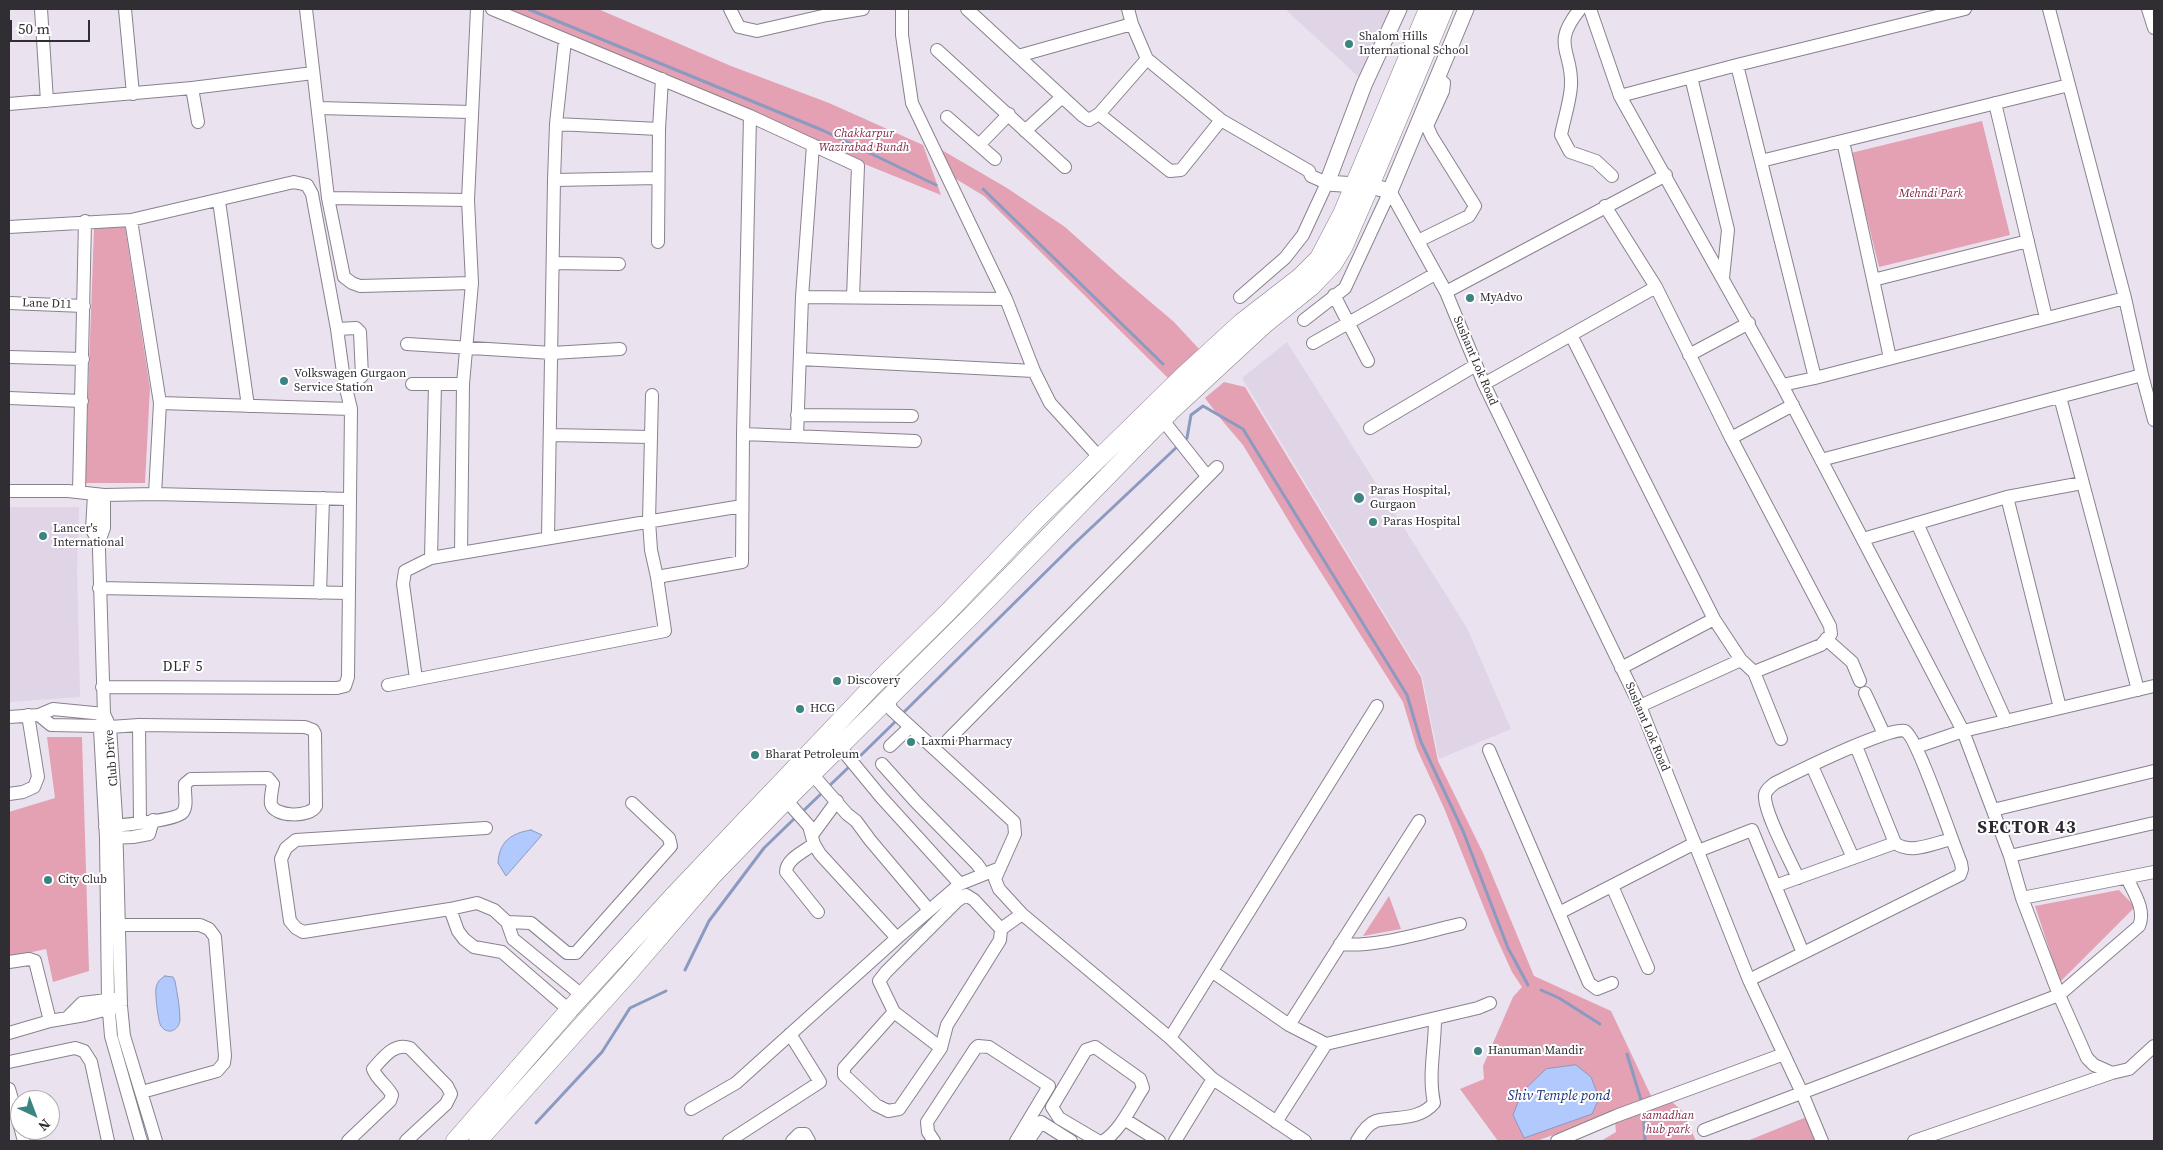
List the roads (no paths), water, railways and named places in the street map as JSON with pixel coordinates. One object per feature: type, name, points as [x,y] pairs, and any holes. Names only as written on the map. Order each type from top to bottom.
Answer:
[{"type":"main road","points":[[478,1141],[627,975],[714,874],[792,806],[825,789],[844,752],[1162,419],[1265,324],[1312,286],[1333,264],[1344,246],[1362,185],[1428,9]]},
{"type":"main road","points":[[455,1141],[569,1010],[872,687],[1181,378],[1242,322],[1300,277],[1319,258],[1342,214],[1362,185],[1444,9]]},
{"type":"street","points":[[41,9],[48,101]]},
{"type":"street","points":[[125,9],[133,94]]},
{"type":"street","points":[[306,9],[328,198],[344,277],[360,286],[472,283]]},
{"type":"street","points":[[461,553],[462,384],[467,349],[472,283],[468,200],[477,9]]},
{"type":"street","points":[[492,9],[662,78],[858,166],[853,298]]},
{"type":"street","points":[[730,9],[739,27],[757,32],[826,12],[863,9]]},
{"type":"street","points":[[902,9],[902,35],[912,103],[1006,299],[1034,371],[1050,403],[1100,458]]},
{"type":"street","points":[[967,9],[1089,120],[1099,114],[1147,58]]},
{"type":"street","points":[[1128,9],[1132,24],[1147,58],[1221,120],[1309,171],[1315,169],[1328,180],[1390,191]]},
{"type":"street","points":[[1240,297],[1285,258],[1303,235],[1328,180],[1364,85],[1399,9]]},
{"type":"street","points":[[1304,320],[1345,288],[1352,275],[1390,191],[1466,9]]},
{"type":"street","points":[[1580,9],[1565,32],[1563,41],[1571,82],[1561,135],[1570,152],[1596,161],[1612,176]]},
{"type":"street","points":[[1590,9],[1620,96],[1793,404],[1963,731],[2010,856],[2022,898],[2060,996],[2087,1058],[2094,1065],[2112,1073]]},
{"type":"street","points":[[1620,96],[1965,9]]},
{"type":"street","points":[[2049,9],[2154,416]]},
{"type":"street","points":[[2148,9],[2154,26]]},
{"type":"street","points":[[1018,56],[1132,24]]},
{"type":"street","points":[[548,538],[554,180],[556,124],[565,40]]},
{"type":"street","points":[[937,50],[1065,166]]},
{"type":"street","points":[[1737,65],[1815,378]]},
{"type":"street","points":[[9,104],[192,88],[313,73]]},
{"type":"street","points":[[1691,77],[1728,230],[1723,278]]},
{"type":"street","points":[[658,242],[659,128],[662,78]]},
{"type":"street","points":[[1418,241],[1469,216],[1475,206],[1432,138],[1427,126],[1443,91],[1444,83],[1437,78]]},
{"type":"street","points":[[1761,161],[2069,85]]},
{"type":"street","points":[[192,88],[198,122]]},
{"type":"street","points":[[1025,130],[1062,97]]},
{"type":"street","points":[[1995,103],[2046,318]]},
{"type":"street","points":[[318,108],[471,112]]},
{"type":"street","points":[[979,145],[1009,114]]},
{"type":"street","points":[[1099,114],[1170,170],[1181,170],[1221,120]]},
{"type":"street","points":[[657,577],[742,562],[750,116]]},
{"type":"street","points":[[948,117],[996,159]]},
{"type":"street","points":[[556,124],[659,128]]},
{"type":"street","points":[[1842,141],[1890,358]]},
{"type":"street","points":[[796,436],[802,297],[814,145]]},
{"type":"street","points":[[1446,292],[1666,175]]},
{"type":"street","points":[[554,180],[658,178]]},
{"type":"street","points":[[9,227],[85,221],[131,220],[294,182],[307,185],[312,194],[337,329],[344,380],[351,409],[348,677],[345,686],[337,688],[102,687]]},
{"type":"street","name":"Sushant Lok Road","points":[[1390,191],[1446,292],[1484,384],[1640,706],[1749,980],[1802,1092],[1822,1141]]},
{"type":"street","points":[[328,198],[468,200]]},
{"type":"street","points":[[219,201],[248,406]]},
{"type":"street","points":[[1605,206],[1656,287],[1731,438],[1830,626],[1831,634],[1821,645],[1754,672]]},
{"type":"street","points":[[131,220],[160,403],[155,494]]},
{"type":"street","points":[[79,492],[85,221]]},
{"type":"street","points":[[1873,280],[2028,241]]},
{"type":"street","points":[[553,263],[620,264]]},
{"type":"street","points":[[1313,343],[1435,274]]},
{"type":"street","points":[[1484,384],[1656,287]]},
{"type":"street","points":[[1334,295],[1368,361]]},
{"type":"street","points":[[802,297],[1006,299]]},
{"type":"street","points":[[1782,385],[2125,298]]},
{"type":"street","name":"Lane D11","points":[[9,303],[84,306]]},
{"type":"street","points":[[1689,355],[1749,323]]},
{"type":"street","points":[[337,329],[356,328],[360,332],[362,376],[357,380],[344,380]]},
{"type":"street","points":[[1571,335],[1714,619],[1741,660],[1754,672],[1781,739]]},
{"type":"street","points":[[407,344],[552,353],[620,349]]},
{"type":"street","points":[[9,357],[83,359]]},
{"type":"street","points":[[800,359],[1034,371]]},
{"type":"street","points":[[1370,428],[1476,365]]},
{"type":"street","points":[[1821,460],[2142,375]]},
{"type":"street","points":[[412,384],[462,384]]},
{"type":"street","points":[[431,558],[435,384]]},
{"type":"street","points":[[388,685],[665,631],[651,550],[649,521],[652,395]]},
{"type":"street","points":[[2060,397],[2138,690]]},
{"type":"street","points":[[9,398],[82,401]]},
{"type":"street","points":[[160,403],[351,409]]},
{"type":"street","points":[[1731,438],[1793,404]]},
{"type":"street","points":[[797,415],[912,416]]},
{"type":"street","points":[[1162,419],[1208,476]]},
{"type":"street","points":[[743,434],[915,441]]},
{"type":"street","points":[[550,435],[651,437]]},
{"type":"street","points":[[948,740],[1217,467]]},
{"type":"street","points":[[1864,539],[2007,497],[2082,482]]},
{"type":"street","points":[[9,491],[349,499]]},
{"type":"street","name":"Club Drive","points":[[99,494],[104,528],[99,542],[99,588],[102,687],[111,832],[113,925],[124,1036],[156,1141]]},
{"type":"street","points":[[2007,497],[2060,708]]},
{"type":"street","points":[[320,593],[323,498]]},
{"type":"street","points":[[416,679],[403,584],[405,571],[431,558],[742,506]]},
{"type":"street","points":[[1917,523],[2006,721]]},
{"type":"street","points":[[99,588],[349,593]]},
{"type":"street","points":[[1621,668],[1714,619]]},
{"type":"street","points":[[1826,639],[1852,662],[1884,734]]},
{"type":"street","points":[[1640,706],[1741,660]]},
{"type":"street","points":[[1916,747],[1963,731],[2154,686]]},
{"type":"street","points":[[889,705],[907,725],[1014,822],[1015,834],[994,879],[999,889],[1022,914],[1170,1038],[1213,1079],[1304,1141]]},
{"type":"street","points":[[1170,1038],[1213,972],[1377,706]]},
{"type":"street","points":[[9,794],[23,792],[34,787],[38,777],[33,715]]},
{"type":"street","points":[[9,717],[33,715],[51,725],[105,722],[305,728],[313,730],[315,734],[316,806],[314,810],[306,814],[280,813],[274,809],[271,804],[273,784],[268,778],[190,779],[185,784],[186,805],[183,812],[173,818],[140,822],[111,832]]},
{"type":"street","points":[[139,724],[140,822]]},
{"type":"street","points":[[890,746],[907,725]]},
{"type":"street","points":[[1749,980],[1956,878],[1962,870],[1952,839],[1910,734],[1904,730],[1898,730],[1884,734],[1775,783],[1767,790],[1764,797],[1768,811],[1798,878]]},
{"type":"street","points":[[1856,746],[1895,843],[1902,848],[1912,849],[1952,839]]},
{"type":"street","points":[[1489,750],[1589,983],[1597,989],[1612,983]]},
{"type":"street","points":[[844,752],[960,884]]},
{"type":"street","points":[[882,764],[916,802],[977,864],[984,874]]},
{"type":"street","points":[[1812,766],[1853,858]]},
{"type":"street","points":[[1993,810],[2154,771]]},
{"type":"street","points":[[818,912],[786,872],[786,867],[812,835],[825,789]]},
{"type":"street","points":[[825,789],[847,814],[856,821],[929,910]]},
{"type":"street","points":[[507,922],[531,923],[567,953],[576,953],[671,846],[670,838],[632,803]]},
{"type":"street","points":[[792,806],[812,835],[820,854],[897,938]]},
{"type":"street","points":[[111,832],[149,834],[153,820]]},
{"type":"street","points":[[1289,1025],[1419,821]]},
{"type":"street","points":[[2010,856],[2154,823]]},
{"type":"street","points":[[486,828],[296,840],[286,848],[281,859],[290,921],[303,932],[477,903],[494,910],[507,922],[513,939],[583,996]]},
{"type":"street","points":[[1558,913],[1697,847],[1752,830],[1802,953]]},
{"type":"street","points":[[1775,886],[1895,843]]},
{"type":"street","points":[[691,1109],[736,1083],[960,884],[1000,868]]},
{"type":"street","points":[[2022,898],[2154,872]]},
{"type":"street","points":[[1704,1130],[2060,996],[2139,926],[2143,918],[2141,910],[2126,878]]},
{"type":"street","points":[[1612,886],[1648,968]]},
{"type":"street","points":[[894,1012],[844,1068],[844,1075],[876,1105],[888,1111],[899,1109],[941,1048],[947,1025],[1000,940],[1000,929],[974,900],[966,895],[957,901],[879,981],[894,1012],[941,1048]]},
{"type":"street","points":[[450,909],[458,931],[464,939],[474,946],[502,952],[569,1010]]},
{"type":"street","points":[[1000,929],[1022,914]]},
{"type":"street","points":[[1340,944],[1349,945],[1389,940],[1460,924]]},
{"type":"street","points":[[113,925],[200,925],[209,929],[215,937],[224,1063],[217,1071],[142,1092]]},
{"type":"street","name":"Club Drive","points":[[113,925],[108,1005],[111,1036],[141,1141]]},
{"type":"street","points":[[502,952],[513,939]]},
{"type":"street","points":[[9,962],[29,958],[35,961],[50,1021]]},
{"type":"street","points":[[1213,972],[1289,1025],[1326,1044],[1435,1019],[1490,1003]]},
{"type":"street","points":[[542,987],[553,973]]},
{"type":"street","points":[[9,1033],[50,1021],[86,1015],[108,1005],[121,1002]]},
{"type":"street","points":[[1357,1141],[1363,1132],[1374,1122],[1423,1114],[1434,1103],[1430,1079],[1435,1040],[1435,1019]]},
{"type":"street","points":[[729,1141],[820,1082],[790,1034]]},
{"type":"street","points":[[1276,1122],[1326,1044]]},
{"type":"street","points":[[348,1141],[390,1101],[392,1095],[389,1089],[375,1076],[373,1069],[395,1047],[403,1045],[410,1048],[447,1086],[451,1094],[446,1104],[406,1141]]},
{"type":"street","points":[[934,1141],[928,1132],[927,1122],[975,1049],[983,1046],[989,1047],[1049,1086],[1016,1141]]},
{"type":"street","points":[[1914,1141],[2112,1073],[2129,1069],[2154,1046]]},
{"type":"street","points":[[1098,1141],[1059,1118],[1052,1107],[1086,1050],[1095,1047],[1143,1083],[1143,1088],[1124,1119],[1110,1137],[1103,1141]]},
{"type":"street","points":[[9,1062],[76,1048],[84,1051],[91,1062],[108,1141]]},
{"type":"street","points":[[1557,1141],[1616,1116],[1784,1054]]},
{"type":"street","points":[[1175,1141],[1213,1079]]},
{"type":"street","points":[[1124,1119],[1159,1141]]},
{"type":"street","points":[[1028,1141],[1040,1122],[1071,1141]]},
{"type":"street","points":[[792,1141],[798,1134],[805,1134],[809,1141]]},
{"type":"water","points":[[531,830],[542,835],[506,876],[498,863],[501,849],[512,836]]},
{"type":"water","points":[[165,976],[173,977],[175,981],[180,1010],[178,1027],[170,1031],[161,1026],[156,1002],[156,986]]},
{"type":"water","name":"Shiv Temple pond","points":[[1576,1065],[1591,1077],[1599,1098],[1592,1114],[1524,1138],[1513,1115],[1522,1092],[1546,1069]]},
{"type":"waterway","points":[[528,9],[822,130],[936,185]]},
{"type":"waterway","points":[[983,189],[1163,364]]},
{"type":"waterway","points":[[1184,441],[1187,438],[1191,415],[1203,406],[1243,429],[1407,695],[1421,742],[1463,831],[1508,948],[1528,985]]},
{"type":"waterway","points":[[902,714],[1074,544],[1179,445]]},
{"type":"waterway","points":[[856,760],[898,719]]},
{"type":"waterway","points":[[827,788],[850,766]]},
{"type":"waterway","points":[[802,812],[823,792]]},
{"type":"waterway","points":[[685,970],[709,921],[764,848],[797,816]]},
{"type":"waterway","points":[[1541,990],[1559,998],[1600,1024]]},
{"type":"waterway","points":[[536,1123],[602,1052],[630,1008],[666,991]]},
{"type":"waterway","points":[[1627,1054],[1642,1103]]},
{"type":"waterway","points":[[1643,1110],[1645,1141]]},
{"type":"place","name":"Shalom Hills International School","points":[[1349,44]]},
{"type":"place","name":"MyAdvo","points":[[1470,298]]},
{"type":"place","name":"Volkswagen Gurgaon Service Station","points":[[284,381]]},
{"type":"place","name":"Paras Hospital, Gurgaon","points":[[1359,498]]},
{"type":"place","name":"Paras Hospital","points":[[1373,522]]},
{"type":"place","name":"Lancer's International","points":[[43,536]]},
{"type":"place","name":"Discovery","points":[[837,681]]},
{"type":"place","name":"HCG","points":[[800,709]]},
{"type":"place","name":"Laxmi Pharmacy","points":[[911,742]]},
{"type":"place","name":"Bharat Petroleum","points":[[755,755]]},
{"type":"place","name":"City Club","points":[[48,880]]},
{"type":"place","name":"Hanuman Mandir","points":[[1478,1051]]},
{"type":"district","name":"DLF 5","points":[[183,667]]},
{"type":"district","name":"SECTOR 43","points":[[2027,828]]},
{"type":"park label","name":"Chakkarpur Wazirabad Bundh","points":[[864,141]]},
{"type":"park label","name":"Mehndi Park","points":[[1931,194]]},
{"type":"park label","name":"samadhan hub park","points":[[1668,1123]]}]
